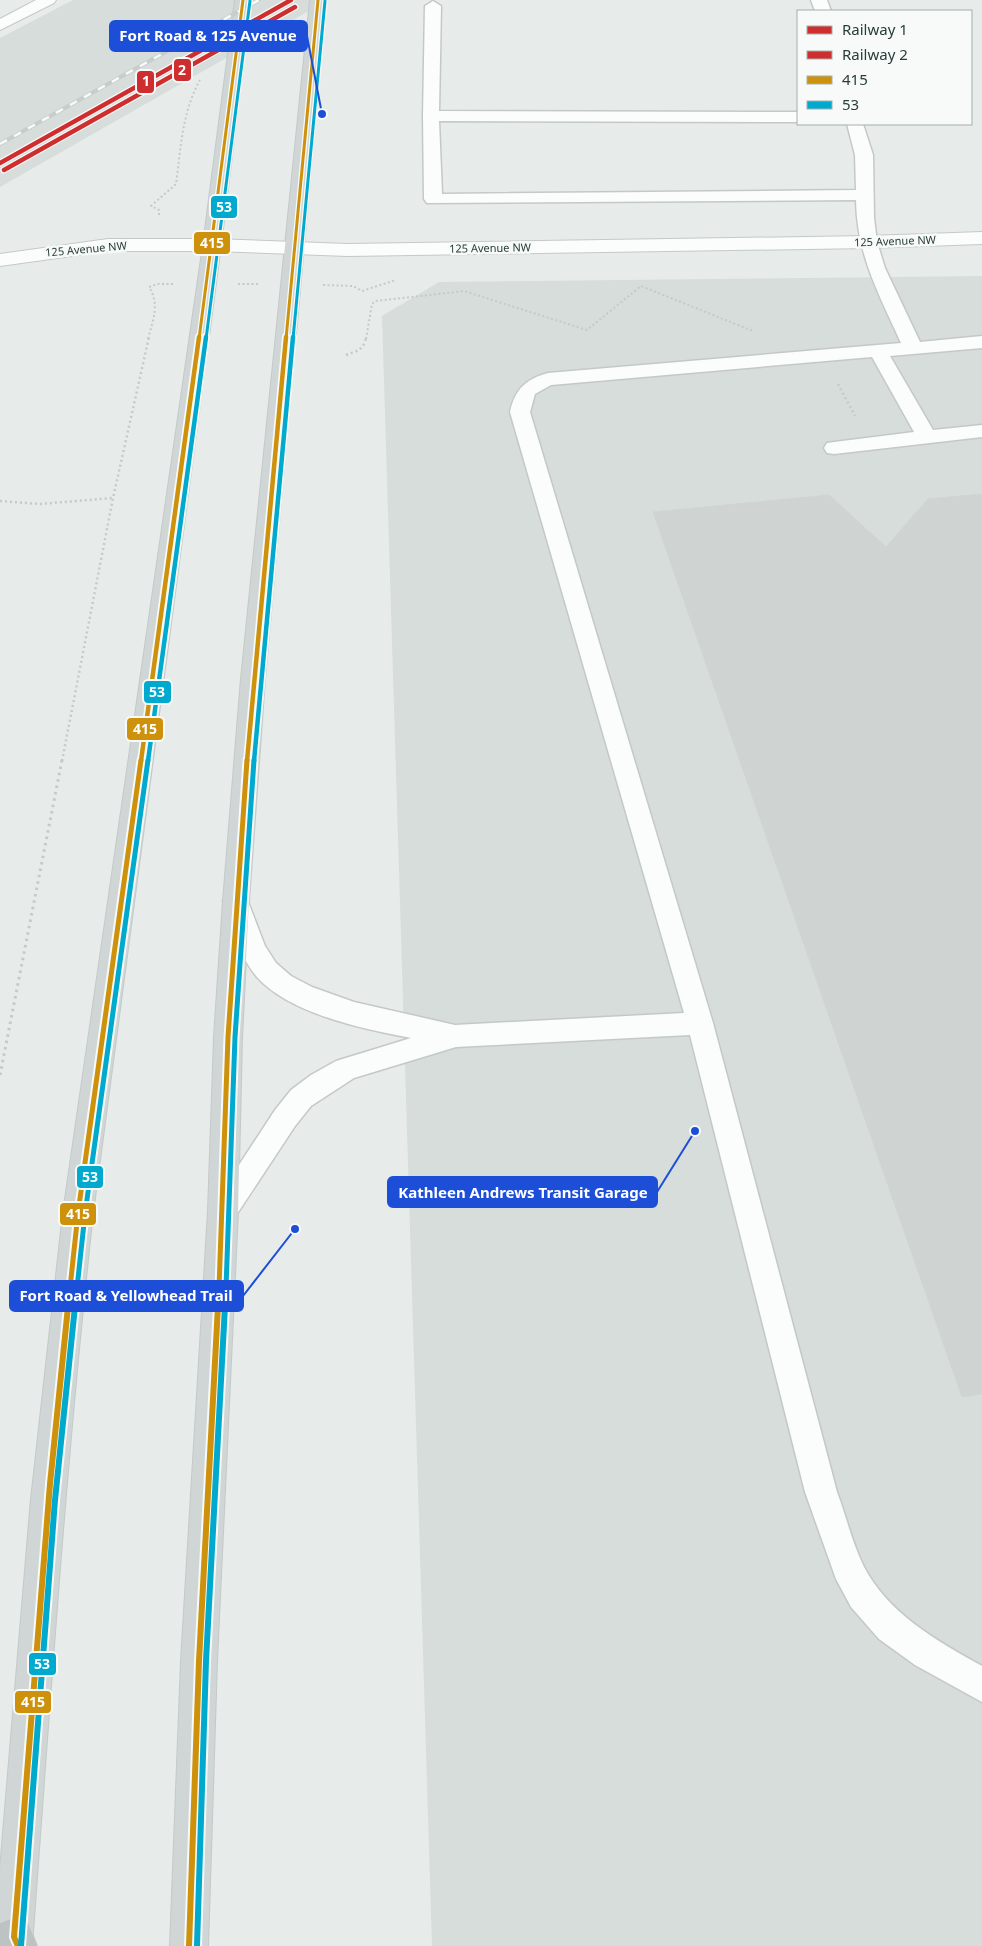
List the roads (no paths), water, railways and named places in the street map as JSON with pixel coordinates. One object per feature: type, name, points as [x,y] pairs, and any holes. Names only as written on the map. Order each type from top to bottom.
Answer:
[{"type":"main road","points":[[14,1944],[34,1668],[63,1340],[81,1193],[212,245],[243,0]]},
{"type":"main road","points":[[189,1946],[199,1662],[223,1210],[228,1037],[236,901],[252,689],[296,248],[318,0]]},
{"type":"street","points":[[0,25],[48,0]]},
{"type":"street","points":[[0,7],[19,15]]},
{"type":"street","name":"125 Avenue NW","points":[[0,260],[108,245],[212,245],[348,250],[868,242],[982,238]]},
{"type":"lane","points":[[433,6],[431,116],[433,199],[866,195]]},
{"type":"lane","points":[[431,116],[797,117]]},
{"type":"lane","points":[[855,125],[864,154],[865,218],[868,242],[876,268],[913,348]]},
{"type":"lane","points":[[982,342],[548,378],[531,386],[523,396],[520,412],[700,1023],[821,1492],[852,1579],[872,1607],[903,1636],[935,1659],[982,1685]]},
{"type":"lane","points":[[878,351],[927,437]]},
{"type":"lane","points":[[834,448],[982,431]]},
{"type":"lane","points":[[236,901],[250,941],[268,971],[283,983],[306,996],[369,1018],[456,1036]]},
{"type":"lane","points":[[223,1210],[285,1118],[301,1098],[320,1083],[346,1069],[456,1036],[700,1023]]},
{"type":"railway","points":[[0,144],[259,0]]},
{"type":"rail line","name":"1","points":[[0,163],[291,0]]},
{"type":"rail line","name":"2","points":[[4,170],[295,7]]},
{"type":"place","name":"Fort Road & 125 Avenue","points":[[322,114]]},
{"type":"place","name":"Kathleen Andrews Transit Garage","points":[[695,1131]]},
{"type":"place","name":"Fort Road & Yellowhead Trail","points":[[295,1229]]}]
